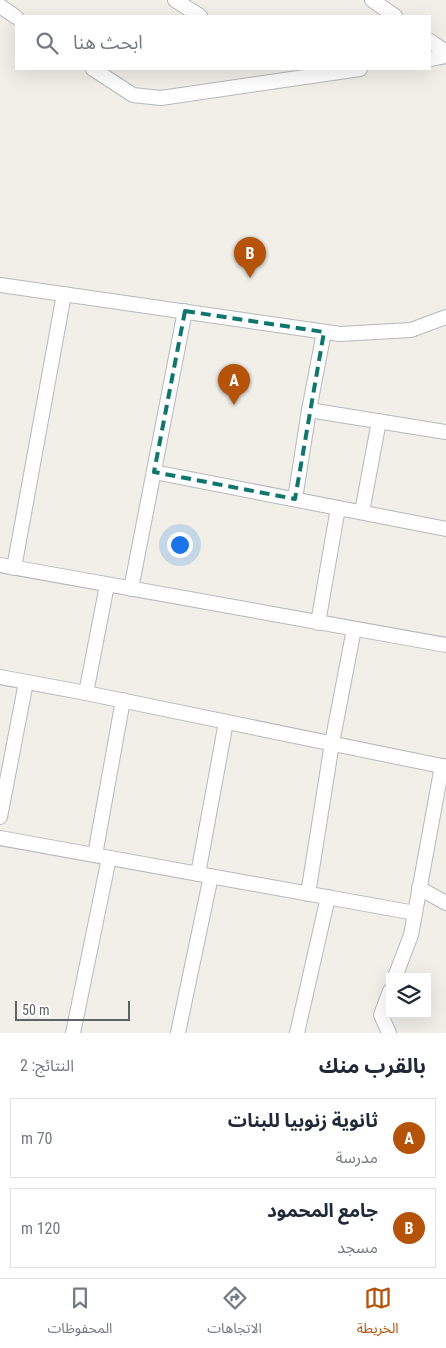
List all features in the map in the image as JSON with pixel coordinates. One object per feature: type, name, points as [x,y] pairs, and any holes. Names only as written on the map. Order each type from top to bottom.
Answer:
[{"type":"street","points":[[175,0],[198,15]]},
{"type":"street","points":[[372,0],[394,15]]},
{"type":"street","points":[[0,6],[15,16]]},
{"type":"street","points":[[431,41],[446,52]]},
{"type":"street","points":[[431,58],[446,56]]},
{"type":"street","points":[[94,70],[133,96],[161,98],[353,70]]},
{"type":"street","points":[[282,70],[294,78]]},
{"type":"street","points":[[0,285],[340,334],[411,330],[446,318]]},
{"type":"street","points":[[14,568],[64,294]]},
{"type":"street","points":[[132,589],[185,311]]},
{"type":"street","points":[[295,499],[324,332]]},
{"type":"street","points":[[309,410],[446,432]]},
{"type":"street","points":[[362,512],[379,421]]},
{"type":"street","points":[[154,472],[446,529]]},
{"type":"street","points":[[318,622],[338,508]]},
{"type":"street","points":[[0,566],[446,646]]},
{"type":"street","points":[[86,693],[107,585]]},
{"type":"street","points":[[308,894],[332,744],[354,629]]},
{"type":"street","points":[[0,677],[123,700],[444,767],[411,935],[397,973]]},
{"type":"street","points":[[0,817],[4,777],[26,682]]},
{"type":"street","points":[[95,856],[123,700]]},
{"type":"street","points":[[178,1033],[205,875],[226,722]]},
{"type":"street","points":[[0,838],[415,913]]},
{"type":"street","points":[[74,1033],[109,858]]},
{"type":"street","points":[[419,888],[446,903]]},
{"type":"street","points":[[297,1033],[328,897]]},
{"type":"street","points":[[386,1002],[381,1015],[389,1033]]},
{"type":"highlighted area","points":[[185,311],[324,332],[295,499],[154,472]]},
{"type":"place","name":"جامع المحمود","points":[[250,278]]},
{"type":"place","name":"ثانوية زنوبيا للبنات","points":[[234,405]]}]
